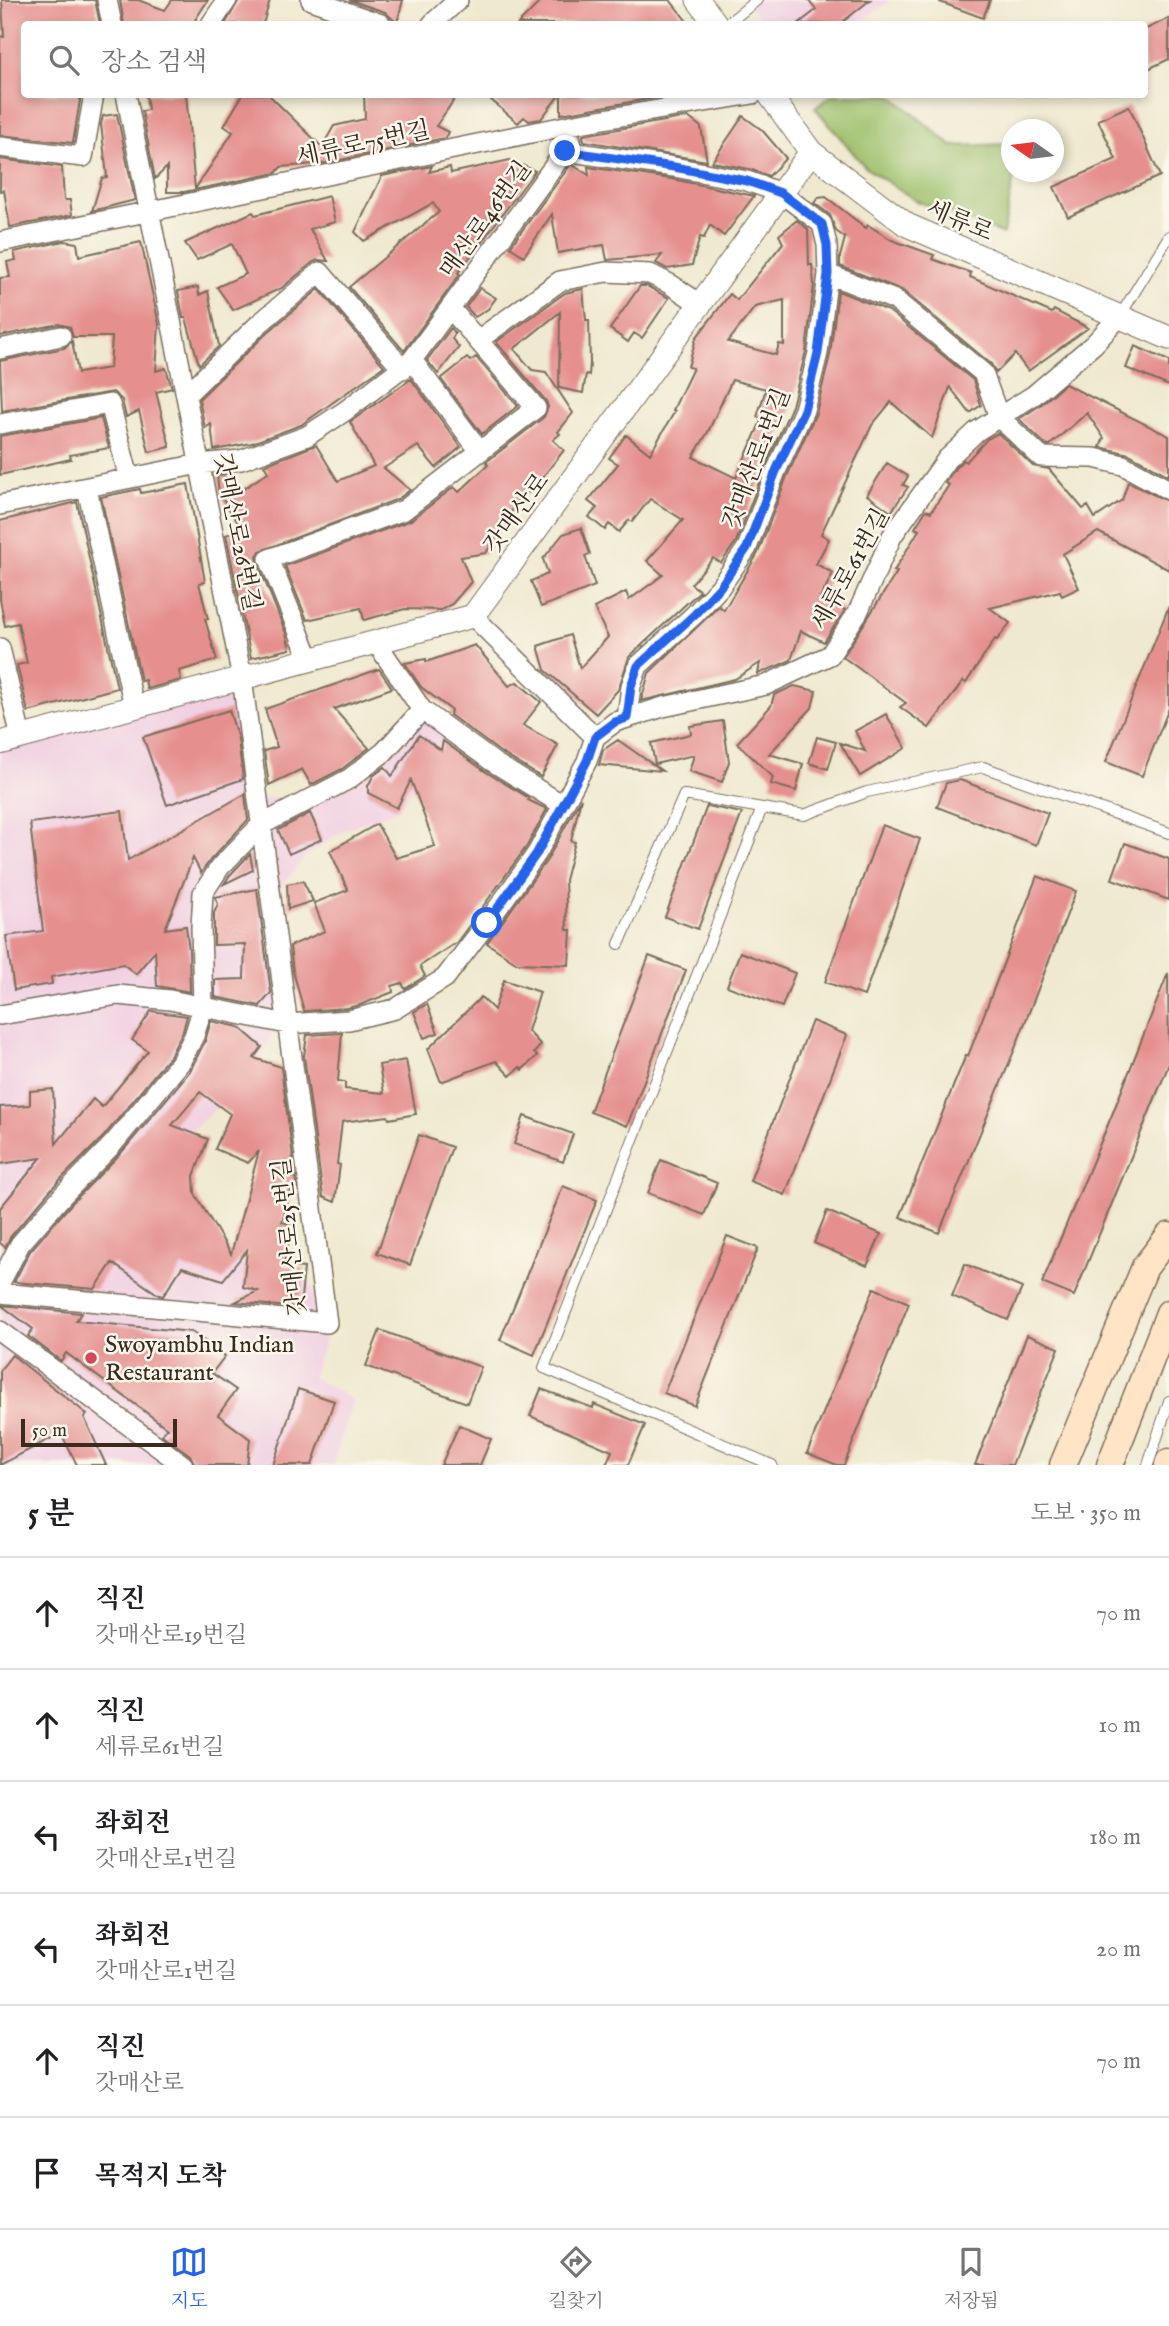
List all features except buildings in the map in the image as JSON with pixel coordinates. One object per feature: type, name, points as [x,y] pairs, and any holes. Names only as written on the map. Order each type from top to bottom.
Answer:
[{"type":"main road","points":[[1063,1465],[1145,1267],[1169,1237]]},
{"type":"main road","points":[[1110,1465],[1169,1313]]},
{"type":"street","points":[[107,0],[111,21]]},
{"type":"street","points":[[213,21],[227,0]]},
{"type":"street","points":[[311,0],[372,21]]},
{"type":"street","points":[[435,21],[458,0]]},
{"type":"street","points":[[698,0],[714,21]]},
{"type":"street","points":[[0,147],[83,157],[93,98]]},
{"type":"street","name":"갓매산로26번길","points":[[127,98],[242,678]]},
{"type":"street","name":"세류로75번길","points":[[0,242],[580,123],[755,98]]},
{"type":"street","name":"세류로","points":[[770,98],[811,152],[907,225],[1169,338]]},
{"type":"street","name":"매산로46번길","points":[[0,505],[199,464],[241,460],[307,436],[345,411],[407,364],[565,151],[580,123]]},
{"type":"street","points":[[565,151],[747,181],[781,193]]},
{"type":"street","name":"갓매산로","points":[[473,616],[811,152]]},
{"type":"street","name":"갓매산로1번길","points":[[627,718],[631,686],[638,666],[694,615],[720,587],[747,548],[776,471],[804,410],[818,353],[828,274],[827,245],[822,224],[781,193]]},
{"type":"street","points":[[186,395],[259,324],[320,272],[407,364],[479,450],[404,510],[269,559],[310,660]]},
{"type":"street","points":[[478,340],[560,281],[606,272],[650,274],[700,304]]},
{"type":"street","points":[[828,274],[895,300],[924,322],[983,373],[999,417],[1041,457],[1104,460],[1123,465],[1169,490]]},
{"type":"street","name":"매산로46번길","points":[[450,308],[536,408],[479,450]]},
{"type":"street","name":"세류로61번길","points":[[595,737],[615,722],[663,707],[766,685],[830,655],[858,612],[892,536],[947,459],[977,431],[1034,394],[1094,344],[1119,317]]},
{"type":"street","points":[[0,349],[61,336]]},
{"type":"street","points":[[0,424],[110,404],[129,478]]},
{"type":"street","points":[[88,488],[134,706]]},
{"type":"street","points":[[0,648],[10,740],[473,616],[595,737],[587,761],[537,853],[445,978],[395,1009],[349,1020],[287,1024],[170,1000],[118,996],[0,1015]]},
{"type":"street","points":[[376,642],[422,710],[493,762],[563,805]]},
{"type":"street","name":"갓매산로25번길","points":[[0,1293],[327,1323],[242,678]]},
{"type":"street","points":[[0,1283],[20,1244],[113,1144],[180,1063],[194,1036],[204,1007],[201,926],[203,893],[220,867],[261,825],[349,779],[384,752],[422,710]]},
{"type":"street","points":[[0,1331],[183,1465]]},
{"type":"lane","points":[[731,21],[757,0]]},
{"type":"lane","points":[[1119,317],[1169,236]]},
{"type":"lane","points":[[619,944],[684,795],[804,815],[867,792],[983,767],[1169,833]]},
{"type":"lane","points":[[762,808],[544,1368],[772,1465]]},
{"type":"lane","points":[[1148,1465],[1169,1401]]},
{"type":"shaded area","points":[[744,0],[890,0],[862,21],[762,21]]},
{"type":"shaded area","points":[[238,684],[256,799],[317,795],[324,792],[420,709],[445,740],[399,809],[342,831],[304,858],[264,909],[281,1010],[259,1065],[219,1106],[166,1153],[230,1260],[309,1281],[328,1331],[312,1377],[353,1400],[333,1465],[0,1465],[0,748]]},
{"type":"green space","points":[[828,98],[895,98],[952,146],[1001,144],[1001,182],[1013,182],[1003,234],[917,201],[866,168],[815,108]]},
{"type":"place","name":"Swoyambhu Indian Restaurant","points":[[91,1358]]},
{"type":"route","points":[[487,923],[537,853],[587,761],[595,737],[615,722],[627,718],[631,686],[638,666],[694,615],[720,587],[747,548],[776,471],[804,410],[818,353],[828,274],[827,245],[822,224],[781,193],[747,181],[565,151]]}]
